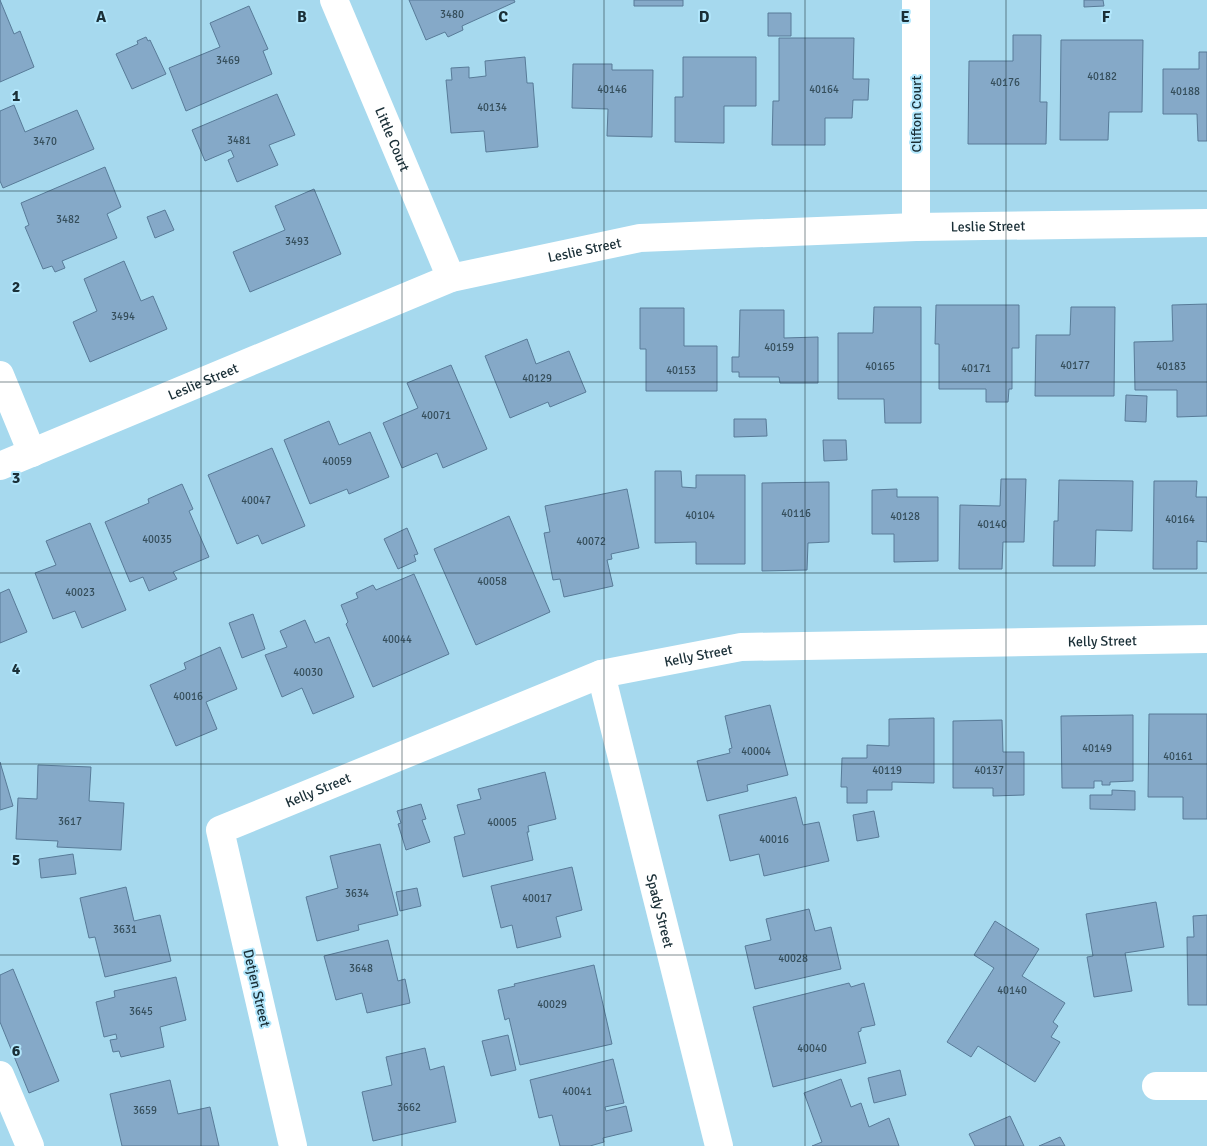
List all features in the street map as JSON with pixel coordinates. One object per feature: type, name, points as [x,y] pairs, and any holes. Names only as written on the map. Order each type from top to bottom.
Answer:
[{"type":"street","name":"Little Court","points":[[334,0],[451,278]]},
{"type":"street","name":"Clifton Court","points":[[916,0],[916,227]]},
{"type":"street","name":"Leslie Street","points":[[0,466],[451,278],[640,238],[916,227],[1207,223]]},
{"type":"street","points":[[0,375],[32,453]]},
{"type":"street","name":"Kelly Street","points":[[220,830],[601,674],[741,647],[1207,640]]},
{"type":"street","name":"Spady Street","points":[[601,674],[719,1146]]},
{"type":"street","name":"Detjen Street","points":[[220,830],[293,1146]]},
{"type":"street","points":[[0,1076],[30,1146]]},
{"type":"street","points":[[1156,1086],[1207,1086]]},
{"type":"building","points":[[0,0],[14,34],[20,31],[34,67],[0,82]]},
{"type":"building","points":[[409,0],[514,0],[515,2],[462,26],[463,30],[448,37],[445,32],[426,40]]},
{"type":"building","points":[[634,0],[683,0],[683,6],[634,6]]},
{"type":"building","points":[[1084,0],[1103,0],[1104,6],[1084,7]]},
{"type":"building","points":[[249,6],[268,49],[263,51],[272,74],[186,111],[169,68],[220,47],[210,23]]},
{"type":"building","points":[[768,13],[791,13],[791,36],[768,36]]},
{"type":"building","points":[[1013,35],[1041,35],[1040,102],[1047,102],[1046,144],[968,144],[969,61],[1013,61]]},
{"type":"building","points":[[146,37],[148,41],[150,40],[166,74],[132,89],[116,54],[138,44],[137,41]]},
{"type":"building","points":[[779,38],[854,38],[853,79],[869,79],[868,100],[853,100],[852,118],[825,118],[825,145],[772,145],[773,101],[779,101]]},
{"type":"building","points":[[1061,40],[1143,40],[1142,112],[1109,112],[1108,140],[1060,140]]},
{"type":"building","points":[[1199,52],[1207,52],[1207,141],[1198,141],[1197,114],[1163,114],[1163,69],[1199,69]]},
{"type":"building","points":[[525,57],[527,83],[533,83],[538,147],[486,152],[484,131],[451,133],[446,80],[452,80],[451,68],[469,67],[469,78],[486,76],[485,61]]},
{"type":"building","points":[[683,57],[756,57],[756,106],[724,106],[724,143],[675,142],[675,97],[683,97]]},
{"type":"building","points":[[573,64],[612,64],[612,70],[653,70],[652,137],[607,136],[608,109],[572,108]]},
{"type":"building","points":[[277,94],[295,135],[269,145],[278,165],[237,182],[228,160],[234,157],[231,150],[205,161],[192,130]]},
{"type":"building","points":[[14,105],[25,132],[77,110],[94,149],[3,188],[0,181],[0,111]]},
{"type":"building","points":[[105,167],[121,207],[107,214],[117,238],[62,261],[65,268],[55,272],[52,266],[43,269],[25,227],[29,225],[21,203]]},
{"type":"building","points":[[314,189],[341,254],[250,292],[233,252],[285,230],[275,206]]},
{"type":"building","points":[[165,210],[174,230],[155,238],[147,217]]},
{"type":"building","points":[[124,261],[141,301],[153,296],[167,329],[90,362],[73,322],[97,311],[84,279]]},
{"type":"building","points":[[1207,304],[1207,416],[1177,417],[1177,390],[1135,390],[1134,342],[1173,341],[1172,305]]},
{"type":"building","points":[[936,305],[1019,305],[1019,348],[1012,348],[1012,389],[1009,389],[1008,402],[986,402],[986,389],[939,389],[939,344],[935,344]]},
{"type":"building","points":[[874,307],[921,307],[921,423],[885,423],[884,399],[838,399],[838,333],[873,333]]},
{"type":"building","points":[[1071,307],[1115,307],[1114,396],[1035,396],[1036,335],[1070,335]]},
{"type":"building","points":[[640,308],[684,308],[684,346],[717,346],[717,391],[646,391],[646,349],[640,349]]},
{"type":"building","points":[[740,310],[784,310],[784,338],[818,337],[818,383],[780,383],[779,377],[739,377],[739,372],[732,372],[732,357],[739,357]]},
{"type":"building","points":[[527,339],[536,364],[569,351],[586,392],[550,407],[548,402],[510,418],[485,356]]},
{"type":"building","points":[[451,365],[487,449],[443,468],[437,453],[402,468],[383,423],[418,408],[407,383]]},
{"type":"building","points":[[1126,395],[1147,396],[1146,422],[1125,421]]},
{"type":"building","points":[[734,419],[766,419],[767,436],[734,437]]},
{"type":"building","points":[[329,421],[339,445],[370,432],[389,477],[349,494],[347,489],[310,504],[284,440]]},
{"type":"building","points":[[823,440],[846,440],[847,460],[824,461]]},
{"type":"building","points":[[272,448],[305,526],[262,544],[258,535],[237,544],[208,475]]},
{"type":"building","points":[[655,471],[681,471],[682,487],[696,488],[696,475],[745,475],[745,564],[696,564],[696,542],[655,543]]},
{"type":"building","points":[[1001,479],[1026,479],[1024,542],[1003,542],[1002,569],[959,569],[960,505],[1000,506]]},
{"type":"building","points":[[1059,480],[1133,481],[1132,531],[1096,530],[1095,566],[1053,566],[1054,521],[1058,521]]},
{"type":"building","points":[[1154,481],[1197,481],[1196,497],[1207,497],[1207,542],[1197,541],[1197,569],[1153,569]]},
{"type":"building","points":[[829,482],[829,542],[808,543],[807,570],[762,571],[762,483]]},
{"type":"building","points":[[182,484],[193,509],[189,511],[209,557],[173,572],[177,579],[149,591],[143,577],[130,582],[105,522],[149,503],[148,499]]},
{"type":"building","points":[[627,489],[639,548],[611,554],[612,559],[607,560],[613,586],[564,597],[560,579],[553,580],[544,533],[550,532],[545,506]]},
{"type":"building","points":[[897,489],[897,497],[938,497],[938,561],[894,562],[894,534],[872,534],[872,490]]},
{"type":"building","points":[[509,516],[550,612],[476,645],[434,549]]},
{"type":"building","points":[[90,523],[126,610],[82,628],[75,611],[53,619],[35,573],[56,565],[46,541]]},
{"type":"building","points":[[407,528],[418,554],[414,555],[416,561],[398,569],[384,539]]},
{"type":"building","points":[[414,574],[449,654],[373,687],[346,624],[348,622],[341,605],[358,598],[356,593],[373,585],[376,590]]},
{"type":"building","points":[[9,589],[27,632],[0,643],[0,593]]},
{"type":"building","points":[[253,614],[265,649],[242,658],[229,623]]},
{"type":"building","points":[[305,620],[315,643],[329,637],[354,697],[313,714],[302,688],[282,697],[265,655],[287,647],[280,631]]},
{"type":"building","points":[[220,647],[237,689],[206,702],[217,729],[176,746],[150,685],[186,669],[184,663]]},
{"type":"building","points":[[770,705],[788,775],[747,785],[748,791],[707,801],[697,761],[730,753],[729,749],[732,748],[725,716]]},
{"type":"building","points":[[1149,714],[1207,714],[1207,819],[1183,819],[1183,797],[1148,797]]},
{"type":"building","points":[[1133,715],[1133,781],[1110,782],[1110,785],[1102,785],[1102,781],[1094,781],[1094,788],[1062,788],[1061,716]]},
{"type":"building","points":[[934,718],[934,783],[892,782],[892,790],[867,790],[867,803],[847,803],[847,787],[841,787],[842,758],[867,758],[867,745],[889,746],[889,719]]},
{"type":"building","points":[[1002,720],[1003,752],[1024,752],[1024,795],[993,796],[993,788],[953,788],[953,721]]},
{"type":"building","points":[[0,762],[13,806],[0,810]]},
{"type":"building","points":[[38,765],[91,767],[89,801],[124,803],[121,850],[57,847],[58,841],[16,839],[18,798],[37,799]]},
{"type":"building","points":[[545,772],[556,819],[528,826],[529,832],[527,832],[533,860],[463,877],[454,837],[465,834],[457,805],[481,799],[478,789]]},
{"type":"building","points":[[1112,790],[1135,791],[1135,810],[1090,809],[1090,795],[1112,795]]},
{"type":"building","points":[[796,797],[803,825],[819,822],[829,861],[764,876],[759,854],[730,861],[719,815]]},
{"type":"building","points":[[421,804],[426,819],[422,820],[430,842],[406,850],[398,824],[401,823],[397,811]]},
{"type":"building","points":[[874,811],[879,837],[857,841],[853,815]]},
{"type":"building","points":[[380,844],[398,915],[358,925],[359,930],[317,941],[306,897],[338,888],[330,856]]},
{"type":"building","points":[[73,854],[76,874],[41,878],[39,859]]},
{"type":"building","points":[[572,867],[582,910],[556,917],[561,937],[517,948],[512,925],[501,928],[491,886]]},
{"type":"building","points":[[126,887],[134,921],[160,915],[171,961],[105,977],[95,937],[89,938],[80,898]]},
{"type":"building","points":[[417,888],[421,906],[400,911],[396,892]]},
{"type":"building","points":[[1156,902],[1164,947],[1125,953],[1132,991],[1094,997],[1087,957],[1093,956],[1086,914]]},
{"type":"building","points":[[809,909],[815,931],[831,927],[841,969],[755,989],[745,946],[771,940],[766,919]]},
{"type":"building","points":[[1207,915],[1207,1005],[1188,1005],[1187,937],[1194,937],[1193,916]]},
{"type":"building","points":[[995,921],[1039,949],[1022,976],[1065,1003],[1053,1022],[1058,1026],[1051,1037],[1060,1042],[1035,1082],[978,1046],[971,1057],[947,1042],[994,968],[974,955]]},
{"type":"building","points":[[388,940],[398,981],[405,979],[410,1003],[367,1013],[362,993],[336,1000],[324,956]]},
{"type":"building","points":[[594,965],[612,1044],[520,1065],[509,1018],[505,1020],[498,990],[515,986],[514,984]]},
{"type":"building","points":[[13,969],[59,1081],[29,1093],[0,1022],[0,975]]},
{"type":"building","points":[[176,977],[186,1020],[160,1027],[164,1047],[121,1057],[119,1051],[113,1052],[110,1040],[117,1039],[116,1034],[104,1037],[96,1002],[115,997],[114,991]]},
{"type":"building","points":[[849,983],[851,987],[864,983],[875,1025],[861,1028],[861,1031],[858,1032],[866,1063],[773,1087],[753,1007]]},
{"type":"building","points":[[508,1035],[516,1070],[491,1076],[482,1041]]},
{"type":"building","points":[[425,1048],[430,1070],[444,1066],[456,1122],[373,1141],[362,1092],[392,1085],[386,1057]]},
{"type":"building","points":[[613,1059],[624,1103],[605,1107],[606,1111],[626,1106],[632,1131],[603,1138],[604,1142],[590,1146],[560,1146],[552,1115],[539,1118],[530,1080]]},
{"type":"building","points":[[900,1070],[906,1095],[874,1103],[868,1078]]},
{"type":"building","points":[[841,1079],[851,1107],[861,1103],[869,1127],[889,1118],[899,1146],[812,1146],[822,1142],[804,1093]]},
{"type":"building","points":[[170,1080],[178,1114],[210,1107],[219,1146],[122,1146],[110,1094]]},
{"type":"building","points":[[1010,1116],[1024,1146],[975,1146],[969,1134]]},
{"type":"building","points":[[1060,1137],[1065,1146],[1039,1146]]}]
